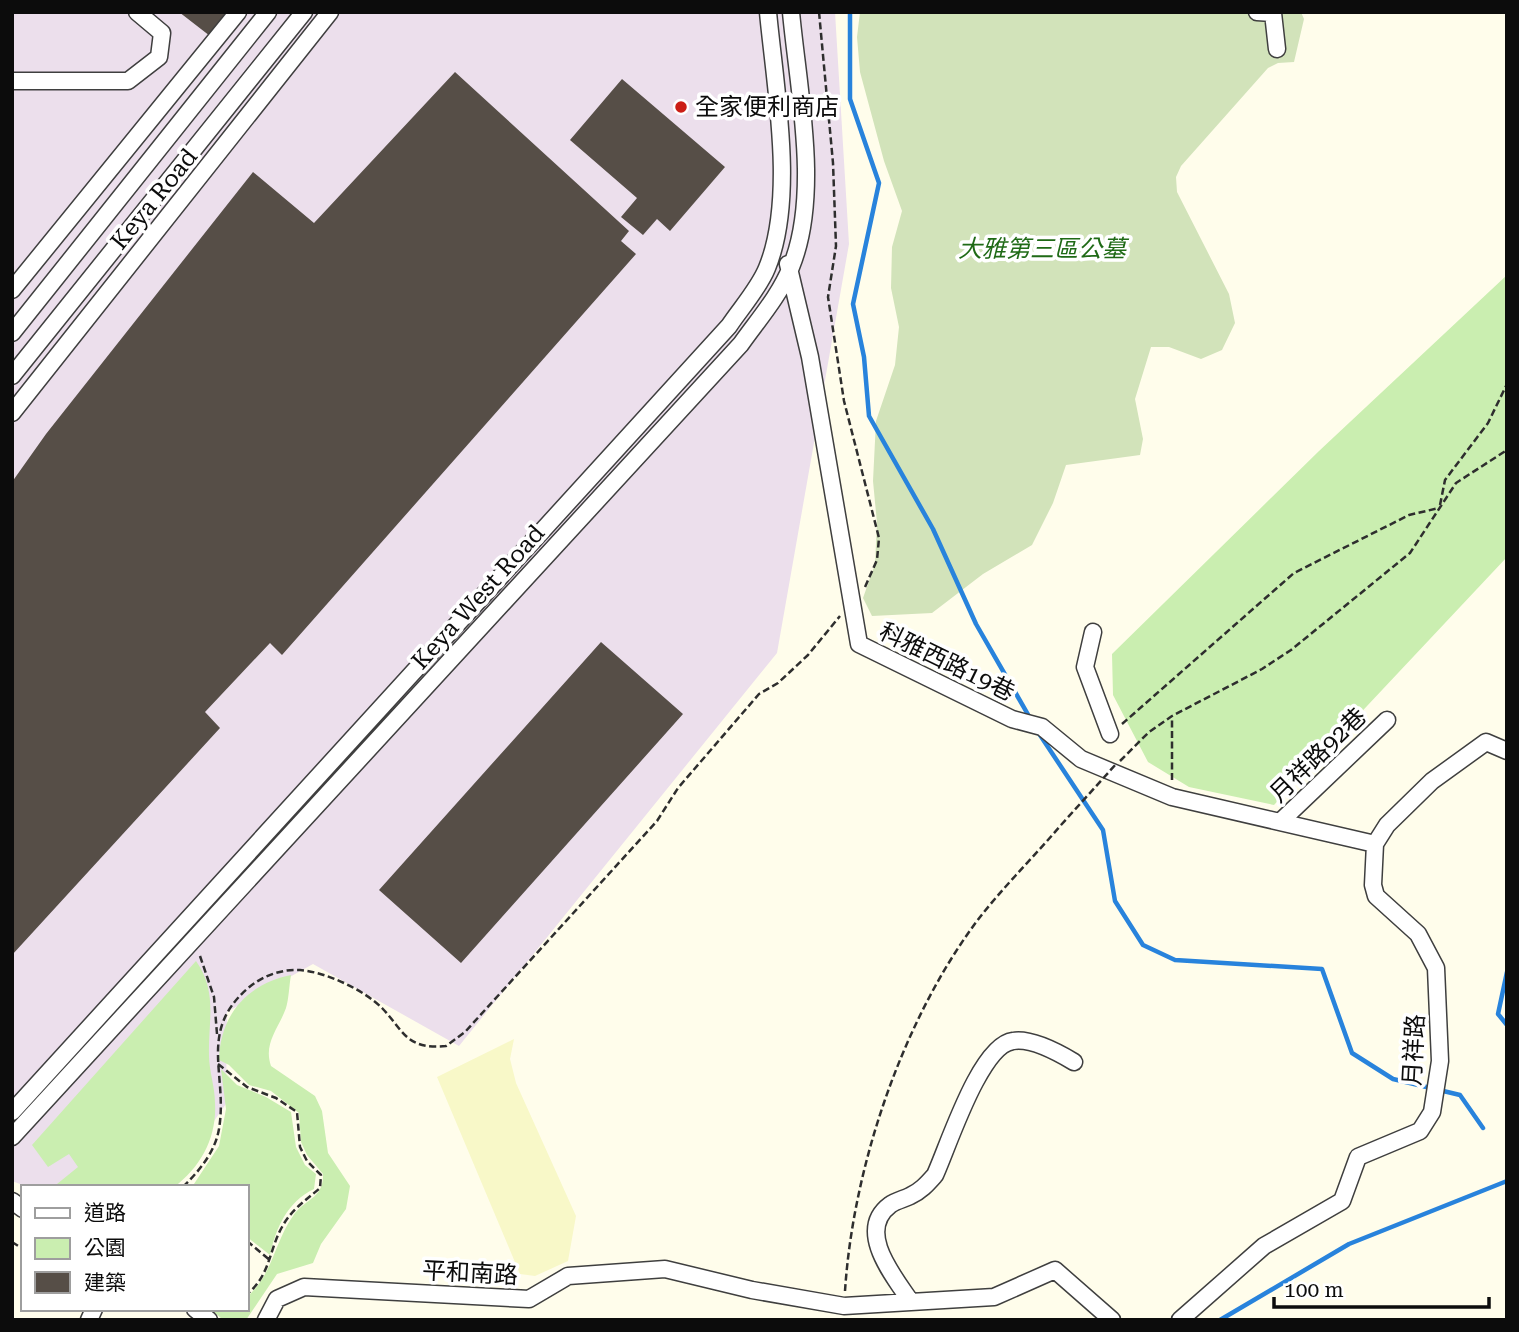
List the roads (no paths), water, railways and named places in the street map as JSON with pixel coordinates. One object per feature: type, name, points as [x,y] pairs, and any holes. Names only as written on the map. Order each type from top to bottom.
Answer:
[{"type":"street","points":[[12,81],[128,81],[159,57],[162,33],[137,12]]},
{"type":"street","points":[[12,290],[238,12]]},
{"type":"street","name":"Keya Road","points":[[12,333],[268,12]]},
{"type":"street","name":"Keya Road","points":[[12,376],[304,12]]},
{"type":"street","name":"Keya Road","points":[[12,412],[330,12]]},
{"type":"street","name":"Keya West Road","points":[[12,1112],[729,326],[766,270],[776,240],[782,205],[782,174],[768,12]]},
{"type":"street","name":"Keya West Road","points":[[12,1137],[741,344],[790,269],[801,234],[806,173],[792,12]]},
{"type":"street","points":[[1257,12],[1273,13],[1277,49]]},
{"type":"street","name":"科雅西路19巷","points":[[776,240],[790,269],[810,357],[859,644],[1012,719],[1034,725],[1081,759],[1172,797],[1280,822]]},
{"type":"street","points":[[1093,632],[1085,667],[1110,734]]},
{"type":"street","name":"月祥路92巷","points":[[1280,822],[1387,720]]},
{"type":"street","points":[[1280,822],[1375,844],[1387,825],[1423,789],[1465,755],[1486,742],[1507,751]]},
{"type":"street","name":"月祥路","points":[[1180,1320],[1264,1246],[1342,1201],[1359,1157],[1420,1130],[1432,1112],[1440,1061],[1436,968],[1418,934],[1376,896],[1373,885],[1375,844]]},
{"type":"street","points":[[911,1302],[889,1271],[877,1244],[882,1214],[890,1204],[922,1189],[935,1175],[984,1065],[1001,1046],[1011,1041],[1024,1042],[1074,1062]]},
{"type":"street","name":"平和南路","points":[[266,1320],[277,1299],[304,1287],[529,1299],[568,1276],[665,1269],[752,1290],[844,1306],[994,1297],[1055,1270],[1104,1317]]},
{"type":"waterway","points":[[850,12],[850,99],[879,183],[853,304],[864,357],[869,416],[933,529],[976,624],[1030,718]]},
{"type":"waterway","points":[[1038,732],[1103,830],[1115,901],[1143,945],[1175,960],[1322,969],[1352,1053],[1393,1079],[1460,1095],[1483,1128]]},
{"type":"waterway","points":[[1507,972],[1498,1014],[1507,1025]]},
{"type":"waterway","points":[[1220,1320],[1349,1244],[1507,1181]]},
{"type":"place","name":"全家便利商店","points":[[681,107]]},
{"type":"park label","name":"大雅第三區公墓","points":[[1042,249]]}]
